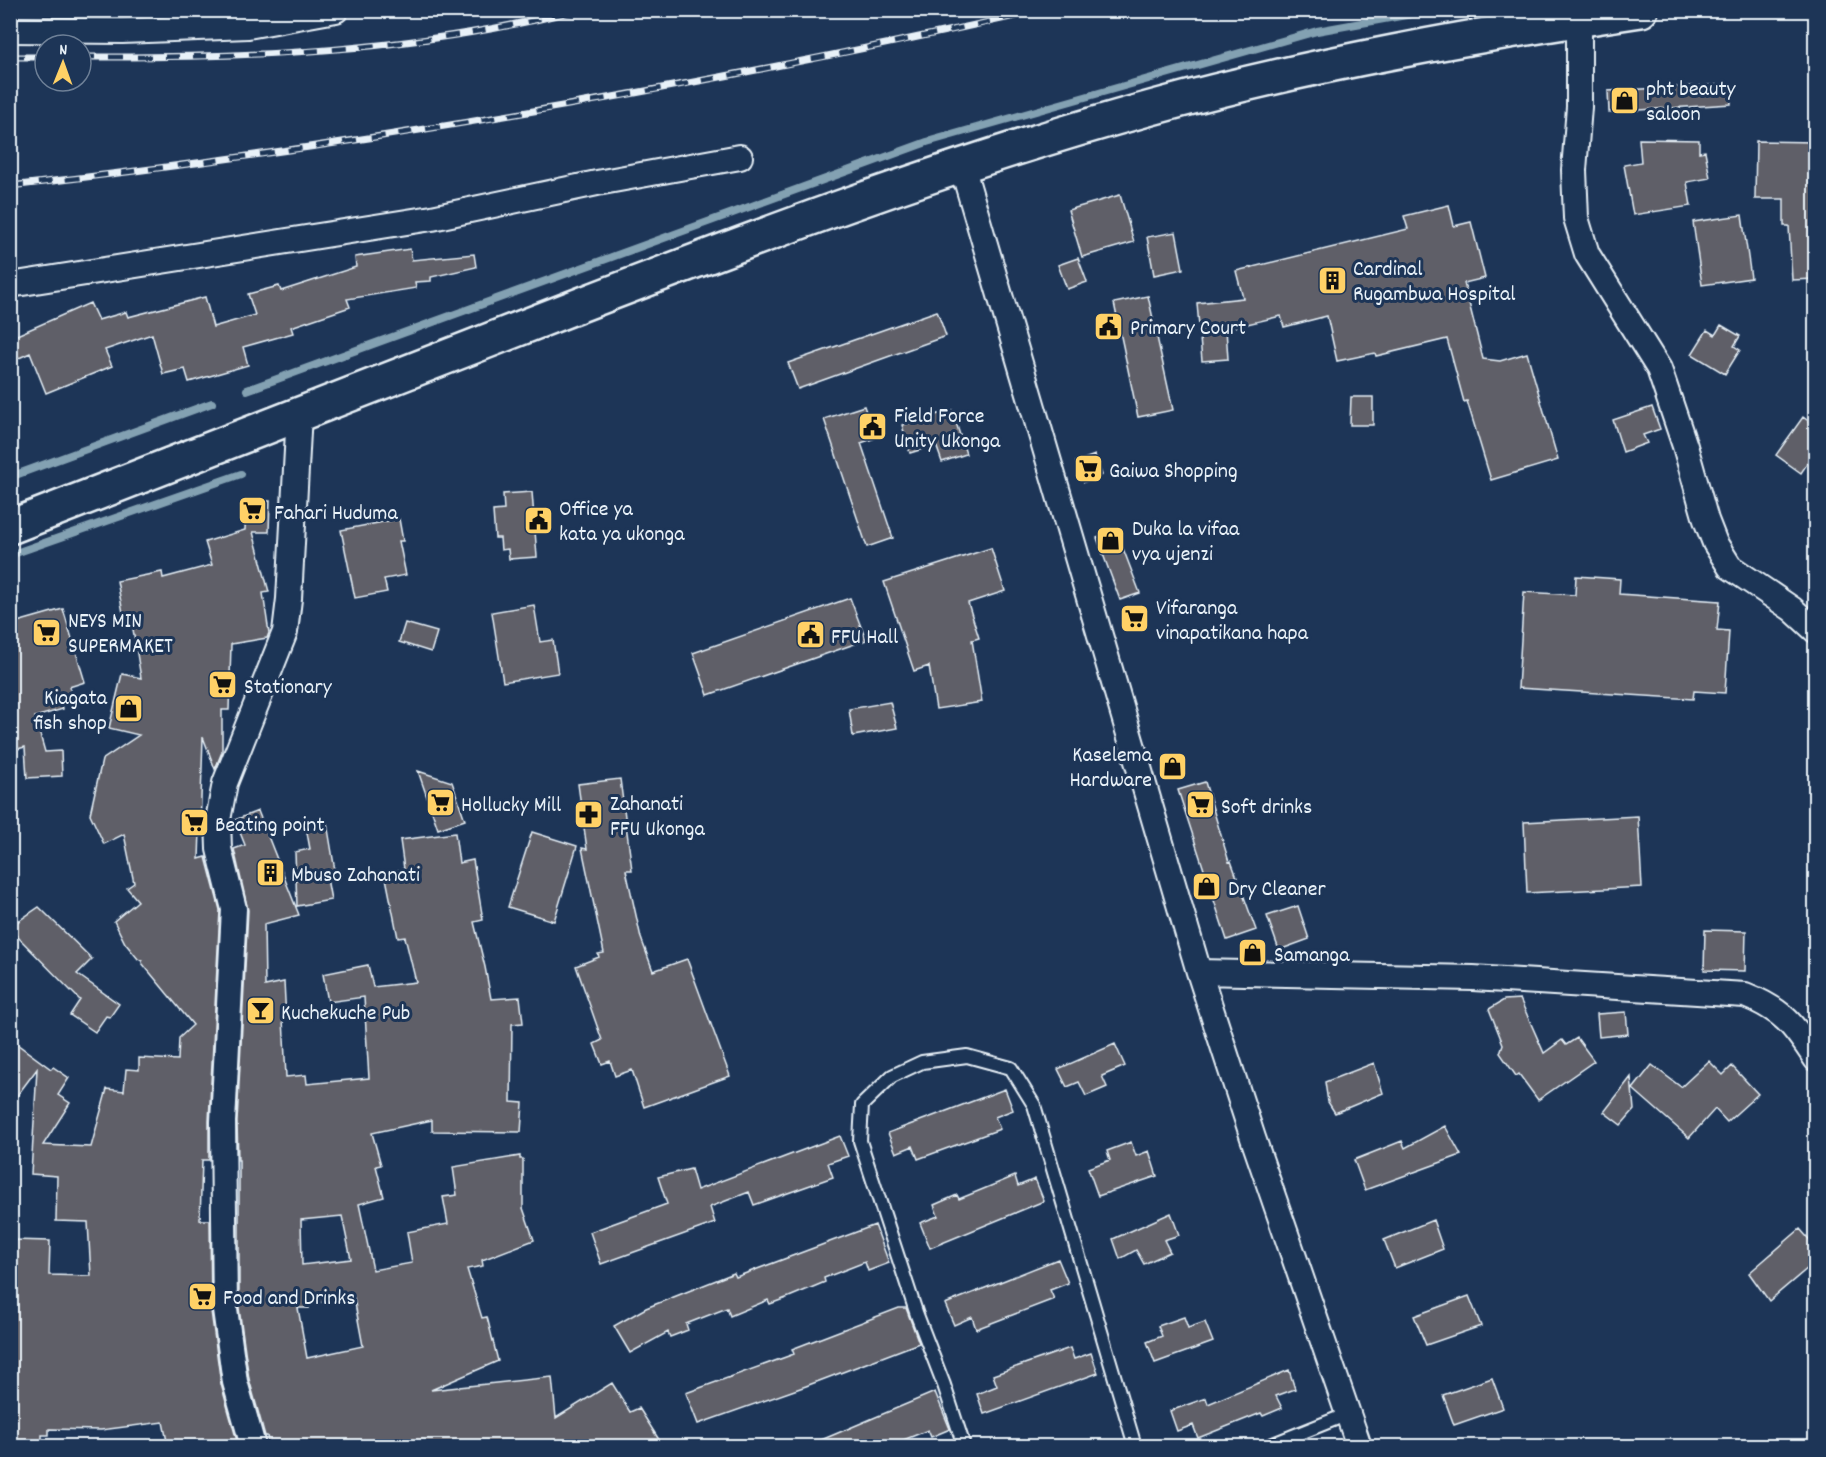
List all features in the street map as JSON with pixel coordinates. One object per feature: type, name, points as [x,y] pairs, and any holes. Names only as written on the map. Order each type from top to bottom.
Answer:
[{"type":"main road","points":[[10,527],[298,413],[715,253],[962,166],[1151,108],[1348,61],[1641,10]]},
{"type":"street","points":[[10,14],[20,30],[122,30],[336,10]]},
{"type":"street","points":[[1580,20],[1579,107],[1574,170],[1576,218],[1587,254],[1659,369],[1715,543],[1730,567],[1792,609],[1815,631]]},
{"type":"street","points":[[10,285],[432,218],[597,183],[740,157]]},
{"type":"street","points":[[962,166],[1199,972],[1253,1138],[1359,1446]]},
{"type":"street","points":[[252,1446],[235,1382],[225,1309],[223,1122],[234,909],[219,849],[218,820],[225,783],[285,632],[289,599],[298,413]]},
{"type":"street","points":[[1199,972],[1473,978],[1745,994],[1767,1003],[1794,1026],[1815,1059]]},
{"type":"lane","points":[[964,1446],[944,1385],[917,1316],[860,1141],[862,1105],[892,1076],[922,1062],[967,1056],[1011,1068],[1034,1105],[1135,1446]]},
{"type":"lane","points":[[1269,1446],[1348,1414]]},
{"type":"building","points":[[1730,84],[1731,104],[1609,112],[1608,91]]},
{"type":"building","points":[[1639,139],[1699,140],[1699,152],[1705,151],[1710,178],[1687,182],[1691,206],[1633,215],[1624,165],[1641,162]]},
{"type":"building","points":[[1756,141],[1815,142],[1815,279],[1792,280],[1789,226],[1784,226],[1784,199],[1755,199]]},
{"type":"building","points":[[1120,195],[1134,242],[1082,257],[1068,210]]},
{"type":"building","points":[[1449,205],[1454,226],[1471,222],[1485,278],[1464,283],[1483,359],[1500,361],[1527,353],[1558,460],[1491,480],[1467,401],[1464,402],[1447,339],[1376,356],[1375,353],[1337,361],[1327,316],[1284,327],[1281,316],[1226,329],[1228,359],[1202,361],[1197,303],[1243,298],[1236,271],[1408,229],[1404,216]]},
{"type":"building","points":[[1742,215],[1751,278],[1702,285],[1693,222]]},
{"type":"building","points":[[1176,232],[1183,269],[1154,275],[1147,237]]},
{"type":"building","points":[[410,249],[412,260],[474,254],[476,267],[431,277],[431,281],[415,282],[416,288],[347,299],[350,307],[291,327],[293,333],[243,347],[248,365],[189,382],[185,369],[163,374],[152,334],[105,350],[112,366],[46,393],[30,353],[10,362],[10,338],[90,303],[98,320],[126,312],[128,317],[205,297],[213,327],[255,315],[248,294],[279,286],[281,291],[356,267],[355,257]]},
{"type":"building","points":[[1078,258],[1087,282],[1067,289],[1058,265]]},
{"type":"building","points":[[1148,296],[1173,410],[1138,417],[1114,303]]},
{"type":"building","points":[[937,311],[946,336],[798,389],[788,363]]},
{"type":"building","points":[[1721,325],[1740,336],[1734,346],[1740,350],[1725,374],[1692,354],[1707,330],[1715,335]]},
{"type":"building","points":[[1351,397],[1373,397],[1373,425],[1350,425]]},
{"type":"building","points":[[864,406],[875,438],[861,443],[893,538],[867,547],[824,419]]},
{"type":"building","points":[[1652,407],[1660,429],[1643,435],[1647,443],[1623,452],[1613,420]]},
{"type":"building","points":[[952,410],[966,454],[942,462],[936,445],[910,453],[902,425]]},
{"type":"building","points":[[1803,417],[1815,426],[1815,452],[1801,473],[1776,455]]},
{"type":"building","points":[[1095,455],[1102,475],[1084,482],[1076,462]]},
{"type":"building","points":[[532,492],[537,557],[509,559],[508,549],[501,550],[500,538],[495,538],[493,511],[504,510],[503,494]]},
{"type":"building","points":[[246,501],[270,501],[269,532],[253,532],[269,592],[263,593],[269,633],[267,638],[231,644],[229,710],[222,710],[222,752],[215,769],[203,737],[199,859],[206,857],[220,910],[209,1160],[202,1160],[200,1220],[210,1220],[211,1311],[221,1384],[237,1441],[216,1444],[217,1446],[168,1446],[163,1422],[101,1430],[49,1429],[49,1435],[42,1435],[42,1446],[10,1446],[12,1240],[50,1241],[49,1275],[91,1276],[88,1222],[56,1221],[57,1176],[31,1174],[37,1069],[10,1105],[10,1039],[51,1069],[53,1067],[69,1078],[58,1095],[70,1103],[43,1145],[91,1147],[107,1089],[124,1091],[126,1069],[139,1070],[139,1058],[178,1060],[179,1038],[193,1025],[125,943],[114,921],[138,901],[127,888],[134,883],[124,834],[104,844],[90,814],[102,760],[139,735],[109,728],[122,674],[141,678],[131,617],[124,618],[117,581],[162,572],[163,578],[212,565],[205,542],[245,530]]},
{"type":"building","points":[[399,519],[403,541],[399,541],[406,575],[384,579],[387,592],[355,598],[341,530]]},
{"type":"building","points":[[1116,530],[1140,593],[1120,600],[1097,538]]},
{"type":"building","points":[[991,548],[1005,591],[968,603],[979,638],[972,640],[982,702],[936,709],[929,666],[914,671],[884,582]]},
{"type":"building","points":[[1576,576],[1620,579],[1619,594],[1720,601],[1717,630],[1729,631],[1725,693],[1694,691],[1693,699],[1518,688],[1524,592],[1575,595]]},
{"type":"building","points":[[850,598],[866,640],[708,695],[693,653]]},
{"type":"building","points":[[534,605],[540,642],[553,640],[558,673],[503,682],[492,612]]},
{"type":"building","points":[[63,609],[85,682],[69,687],[73,700],[62,703],[63,709],[35,717],[45,752],[61,751],[62,776],[27,778],[25,747],[10,751],[10,624]]},
{"type":"building","points":[[405,623],[437,632],[431,652],[399,642]]},
{"type":"building","points":[[890,702],[897,728],[853,736],[849,709]]},
{"type":"building","points":[[418,771],[452,782],[465,820],[438,829]]},
{"type":"building","points":[[620,779],[632,870],[626,870],[641,938],[653,971],[687,959],[730,1076],[644,1107],[632,1070],[615,1076],[610,1061],[602,1064],[594,1044],[602,1040],[576,966],[604,953],[582,848],[587,849],[578,784]]},
{"type":"building","points":[[1205,782],[1229,862],[1231,861],[1256,930],[1227,940],[1178,790]]},
{"type":"building","points":[[258,811],[299,915],[264,924],[265,986],[284,982],[286,1077],[306,1075],[307,1084],[369,1078],[364,997],[328,1002],[323,974],[368,965],[373,987],[416,982],[405,937],[398,938],[385,873],[404,869],[400,840],[455,833],[459,863],[473,860],[483,920],[474,922],[491,999],[520,997],[523,1023],[512,1024],[511,1102],[523,1103],[521,1132],[432,1131],[432,1120],[372,1133],[381,1165],[376,1166],[384,1197],[359,1204],[373,1270],[412,1263],[407,1232],[448,1224],[443,1197],[457,1195],[453,1167],[520,1156],[520,1159],[523,1159],[523,1208],[534,1240],[482,1260],[483,1266],[467,1269],[482,1318],[487,1317],[498,1361],[431,1390],[552,1377],[556,1418],[612,1383],[630,1412],[639,1408],[663,1446],[269,1446],[249,1379],[239,1308],[237,1122],[248,910],[234,849],[245,845],[235,820]],"holes":[[[342,1216],[351,1259],[302,1265],[301,1220]],[[354,1298],[363,1346],[307,1358],[298,1308],[309,1308],[308,1304]]]},
{"type":"building","points":[[1638,816],[1642,887],[1527,893],[1524,822]]},
{"type":"building","points":[[327,823],[335,871],[326,873],[331,900],[297,906],[295,852],[310,849],[306,827]]},
{"type":"building","points":[[532,832],[577,846],[554,921],[508,907]]},
{"type":"building","points":[[1298,906],[1309,939],[1279,950],[1267,916]]},
{"type":"building","points":[[39,907],[92,959],[77,974],[119,1004],[110,1017],[106,1016],[95,1032],[70,1015],[80,1000],[10,929]]},
{"type":"building","points":[[1705,930],[1746,931],[1745,971],[1704,970]]},
{"type":"building","points":[[1520,999],[1544,1053],[1562,1040],[1566,1045],[1577,1038],[1594,1061],[1538,1100],[1519,1074],[1516,1076],[1500,1053],[1503,1044],[1489,1009],[1504,1000]]},
{"type":"building","points":[[1626,1012],[1628,1034],[1599,1037],[1597,1014]]},
{"type":"building","points":[[1115,1044],[1125,1066],[1102,1076],[1107,1087],[1086,1096],[1079,1082],[1067,1087],[1058,1069]]},
{"type":"building","points":[[1709,1061],[1723,1075],[1732,1066],[1758,1094],[1727,1122],[1715,1109],[1689,1138],[1633,1089],[1652,1065],[1681,1087]]},
{"type":"building","points":[[1374,1063],[1383,1093],[1335,1113],[1328,1102],[1325,1082]]},
{"type":"building","points":[[1631,1077],[1634,1110],[1621,1125],[1604,1112]]},
{"type":"building","points":[[1005,1089],[1013,1110],[995,1117],[1000,1129],[918,1159],[913,1146],[896,1153],[888,1133]]},
{"type":"building","points":[[1445,1126],[1461,1155],[1365,1190],[1354,1160],[1402,1141],[1405,1148]]},
{"type":"building","points":[[840,1136],[848,1156],[828,1163],[833,1177],[754,1205],[749,1192],[710,1207],[715,1223],[601,1264],[590,1232],[667,1204],[658,1177],[691,1169],[697,1190]]},
{"type":"building","points":[[1131,1142],[1136,1156],[1149,1151],[1157,1176],[1098,1196],[1088,1168],[1110,1160],[1107,1151]]},
{"type":"building","points":[[1015,1176],[1018,1186],[1035,1179],[1044,1201],[930,1248],[920,1223],[938,1216],[934,1205],[957,1195],[959,1199]]},
{"type":"building","points":[[1171,1213],[1179,1235],[1164,1240],[1170,1252],[1144,1264],[1136,1250],[1120,1259],[1113,1239]]},
{"type":"building","points":[[1433,1220],[1443,1249],[1395,1268],[1384,1240]]},
{"type":"building","points":[[875,1225],[889,1263],[868,1271],[865,1262],[824,1278],[825,1282],[789,1297],[770,1304],[768,1300],[730,1316],[727,1308],[686,1324],[688,1330],[670,1337],[668,1332],[630,1353],[614,1326],[646,1308],[734,1273],[736,1277]]},
{"type":"building","points":[[1800,1229],[1815,1246],[1815,1262],[1769,1301],[1749,1273]]},
{"type":"building","points":[[1058,1259],[1068,1283],[1050,1290],[1054,1299],[976,1329],[972,1317],[954,1325],[945,1304]]},
{"type":"building","points":[[1469,1296],[1481,1326],[1426,1345],[1414,1316]]},
{"type":"building","points":[[899,1308],[906,1308],[919,1343],[698,1424],[686,1393],[794,1354],[792,1349]]},
{"type":"building","points":[[1184,1317],[1188,1328],[1205,1322],[1213,1342],[1155,1363],[1147,1342],[1162,1336],[1158,1326]]},
{"type":"building","points":[[1070,1348],[1074,1359],[1091,1353],[1098,1373],[984,1414],[977,1394],[997,1386],[993,1375]]},
{"type":"building","points":[[1289,1370],[1295,1389],[1276,1396],[1282,1408],[1263,1416],[1261,1413],[1198,1438],[1193,1425],[1177,1431],[1170,1411],[1206,1398],[1208,1404]]},
{"type":"building","points":[[1492,1378],[1503,1408],[1454,1425],[1443,1395]]},
{"type":"building","points":[[935,1392],[950,1429],[931,1437],[928,1430],[889,1446],[807,1446]]},
{"type":"waterway","points":[[247,390],[927,142],[1317,31],[1434,10]]},
{"type":"waterway","points":[[10,477],[212,403]]},
{"type":"waterway","points":[[10,555],[241,474]]},
{"type":"railway","points":[[93,57],[268,54],[393,44],[516,24],[577,10]]},
{"type":"railway","points":[[10,186],[270,153],[529,112],[787,64],[1043,10]]},
{"type":"railway","points":[[10,57],[33,57]]},
{"type":"place","name":"pht beauty saloon","points":[[1625,100]]},
{"type":"place","name":"Cardinal Rugambwa Hospital","points":[[1332,280]]},
{"type":"place","name":"Primary Court","points":[[1109,326]]},
{"type":"place","name":"Field Force Unity Ukonga","points":[[873,427]]},
{"type":"place","name":"Gaiwa Shopping","points":[[1088,469]]},
{"type":"place","name":"Fahari Huduma","points":[[253,511]]},
{"type":"place","name":"Office ya kata ya ukonga","points":[[538,520]]},
{"type":"place","name":"Duka la vifaa vya ujenzi","points":[[1111,540]]},
{"type":"place","name":"Vifaranga vinapatikana hapa","points":[[1135,619]]},
{"type":"place","name":"NEYS MIN SUPERMAKET","points":[[47,632]]},
{"type":"place","name":"FFU Hall","points":[[810,635]]},
{"type":"place","name":"Stationary","points":[[223,685]]},
{"type":"place","name":"Kiagata fish shop","points":[[128,709]]},
{"type":"place","name":"Kaselema Hardware","points":[[1173,766]]},
{"type":"place","name":"Hollucky Mill","points":[[440,803]]},
{"type":"place","name":"Soft drinks","points":[[1200,805]]},
{"type":"place","name":"Zahanati FFU Ukonga","points":[[589,815]]},
{"type":"place","name":"Beating point","points":[[194,823]]},
{"type":"place","name":"Mbuso Zahanati","points":[[270,873]]},
{"type":"place","name":"Dry Cleaner","points":[[1207,887]]},
{"type":"place","name":"Samanga","points":[[1253,953]]},
{"type":"place","name":"Kuchekuche Pub","points":[[260,1011]]},
{"type":"place","name":"Food and Drinks","points":[[202,1296]]}]
